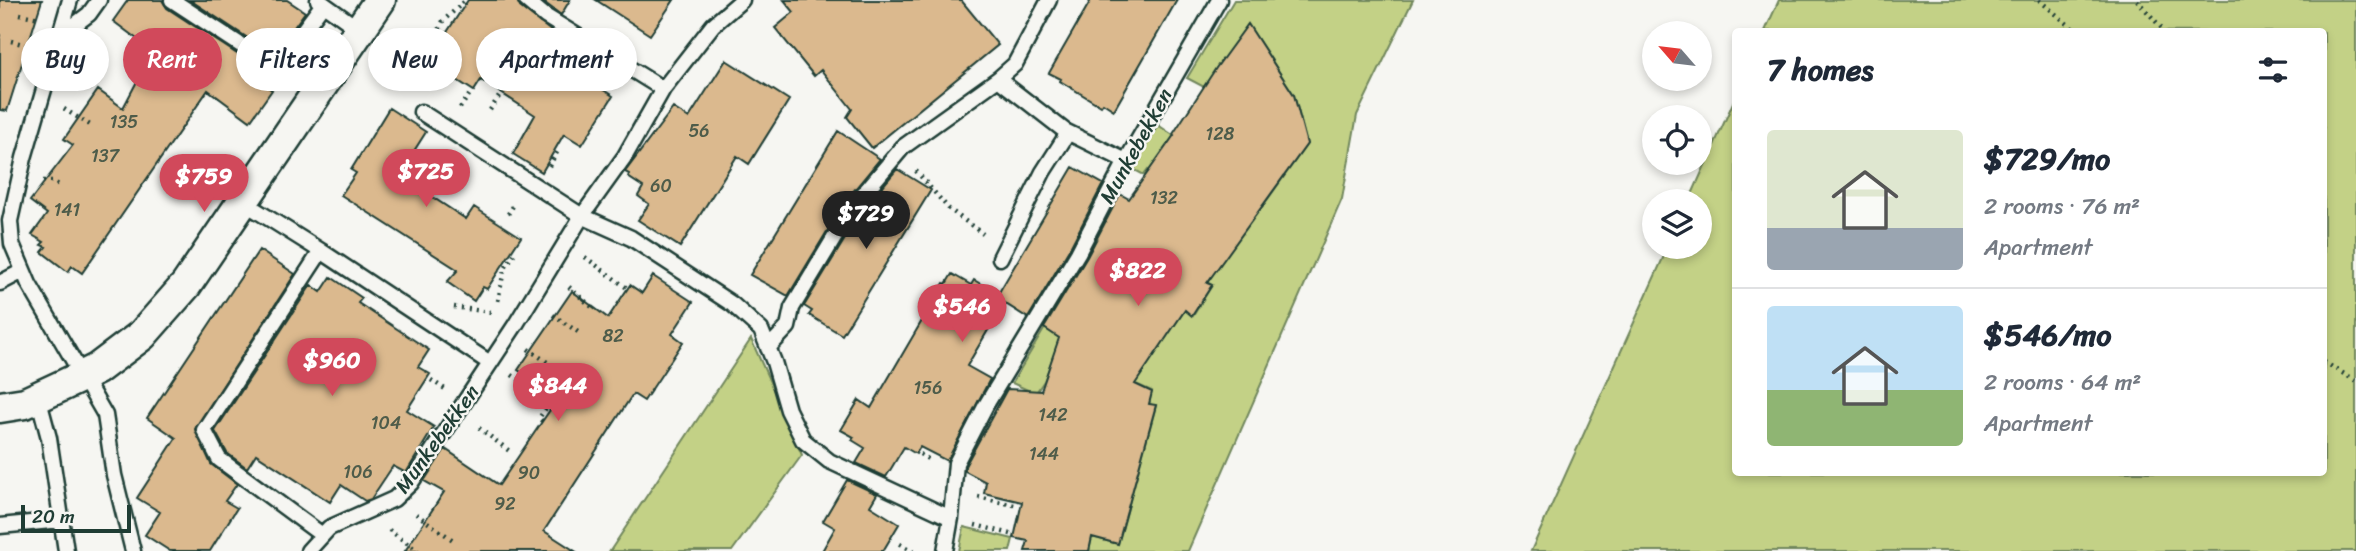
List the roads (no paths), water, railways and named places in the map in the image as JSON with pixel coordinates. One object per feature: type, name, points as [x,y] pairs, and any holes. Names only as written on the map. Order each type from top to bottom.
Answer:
[{"type":"street","points":[[0,407],[25,403],[97,369],[142,335],[186,285],[380,0]]},
{"type":"lane","points":[[62,28],[70,0]]},
{"type":"lane","points":[[71,28],[89,14],[99,0]]},
{"type":"lane","points":[[172,0],[262,59],[280,62],[320,2],[360,30]]},
{"type":"lane","points":[[526,0],[554,21],[663,89]]},
{"type":"lane","name":"Munkebekken","points":[[309,551],[329,528],[394,499],[411,483],[582,216],[625,156],[663,89],[713,25],[742,0]]},
{"type":"lane","points":[[768,348],[788,327],[792,308],[854,205],[903,147],[1015,64],[1049,0]]},
{"type":"lane","name":"Munkebekken","points":[[945,551],[956,463],[986,405],[1077,253],[1126,161],[1219,0]]},
{"type":"lane","points":[[998,79],[1065,131],[1126,161]]},
{"type":"lane","points":[[44,91],[24,158],[10,221],[12,244],[23,271],[105,415],[114,475],[133,551]]},
{"type":"lane","points":[[421,112],[582,216],[631,238],[733,304],[761,330],[789,410],[803,440],[829,461],[951,518]]},
{"type":"lane","points":[[1002,254],[1043,172],[1066,136],[1065,131]]},
{"type":"lane","name":"Munkebekken","points":[[243,202],[490,363]]},
{"type":"lane","points":[[321,251],[204,430],[219,459],[322,535]]},
{"type":"lane","points":[[0,283],[23,271]]},
{"type":"lane","points":[[38,397],[49,438],[66,551]]},
{"type":"lane","points":[[0,526],[61,520]]}]
